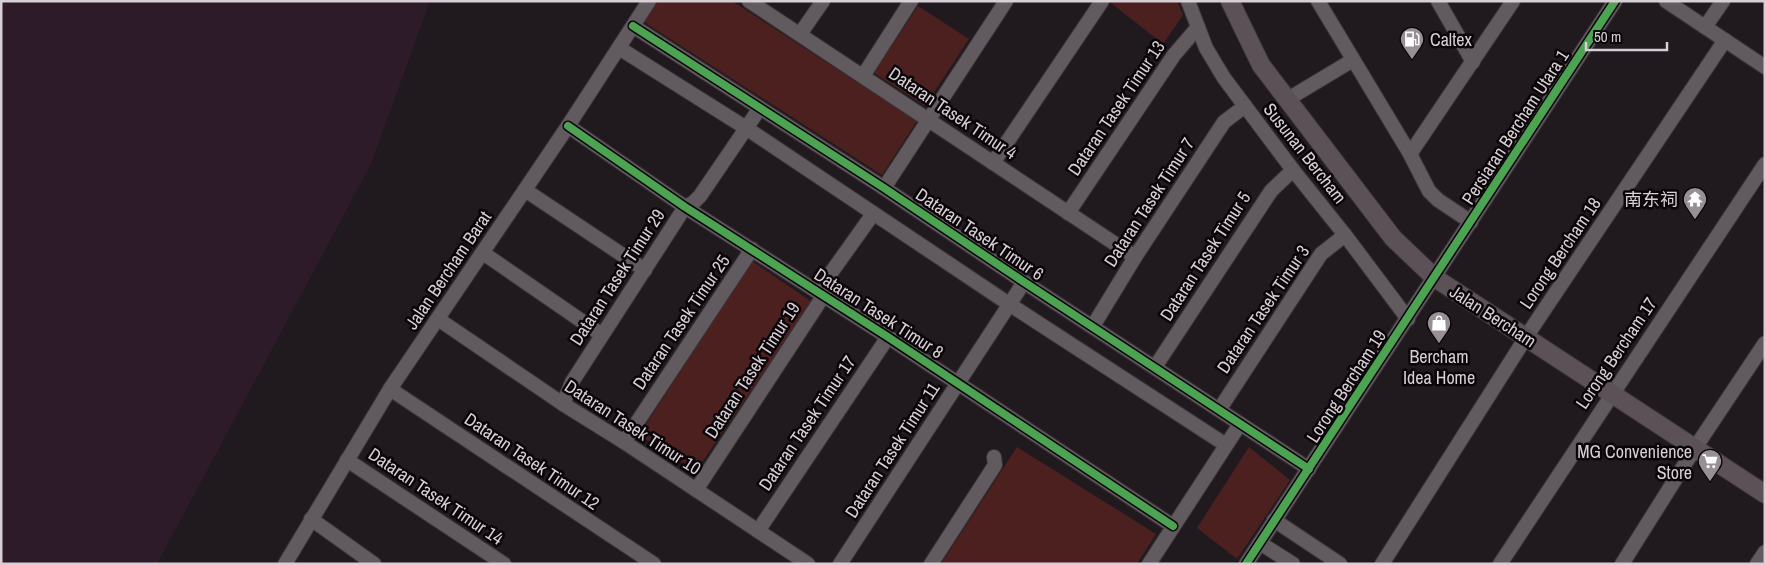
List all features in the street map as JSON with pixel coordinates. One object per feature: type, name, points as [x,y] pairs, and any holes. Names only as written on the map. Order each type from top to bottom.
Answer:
[{"type":"main road","name":"Jalan Bercham","points":[[1230,1],[1256,56],[1437,274],[1697,445],[1765,494]]},
{"type":"main road","name":"Jalan Bercham","points":[[1239,1],[1262,49],[1291,97]]},
{"type":"main road","name":"Jalan Bercham","points":[[1697,445],[1765,484]]},
{"type":"street","name":"Jalan Bercham Barat","points":[[285,564],[390,389],[568,126],[649,1]]},
{"type":"street","name":"Dataran Tasek Timur 4","points":[[749,1],[1135,257]]},
{"type":"street","points":[[800,34],[823,1]]},
{"type":"street","points":[[863,76],[911,1]]},
{"type":"street","points":[[884,188],[1006,1]]},
{"type":"street","points":[[993,163],[1102,1]]},
{"type":"street","name":"Susunan Bercham","points":[[1188,1],[1212,59],[1293,170],[1408,319]]},
{"type":"street","points":[[1318,1],[1410,154],[1430,191],[1438,200],[1471,222]]},
{"type":"street","points":[[1438,1],[1473,62]]},
{"type":"street","points":[[1410,154],[1513,1]]},
{"type":"street","name":"Persiaran Bercham Utara 1","points":[[1437,274],[1615,1]]},
{"type":"street","points":[[1666,1],[1765,67]]},
{"type":"street","points":[[1705,27],[1723,1]]},
{"type":"street","name":"Dataran Tasek Timur 6","points":[[633,26],[884,188],[1309,469]]},
{"type":"street","name":"Dataran Tasek Timur 13","points":[[1068,213],[1174,55],[1198,27]]},
{"type":"street","name":"Lorong Bercham 18","points":[[1382,564],[1528,334],[1725,40]]},
{"type":"street","points":[[619,48],[746,128],[1009,304],[1226,445]]},
{"type":"street","points":[[1291,97],[1353,60]]},
{"type":"street","name":"Dataran Tasek Timur 7","points":[[1093,326],[1135,257],[1224,122],[1245,106]]},
{"type":"street","name":"Dataran Tasek Timur 29","points":[[563,404],[572,382],[685,207],[693,203],[700,196],[760,108]]},
{"type":"street","name":"Dataran Tasek Timur 8","points":[[568,126],[685,207],[821,293],[1173,526]]},
{"type":"street","name":"Lorong Bercham 17","points":[[1500,564],[1765,164]]},
{"type":"street","name":"Dataran Tasek Timur 5","points":[[1155,367],[1270,191],[1293,170]]},
{"type":"street","points":[[525,190],[645,270]]},
{"type":"street","name":"Dataran Tasek Timur 19","points":[[696,490],[873,214]]},
{"type":"street","name":"Dataran Tasek Timur 3","points":[[1219,410],[1321,254],[1345,235]]},
{"type":"street","name":"Dataran Tasek Timur 25","points":[[624,442],[752,249]]},
{"type":"street","points":[[483,253],[602,335]]},
{"type":"street","name":"Lorong Bercham 19","points":[[1246,564],[1437,274]]},
{"type":"street","name":"Dataran Tasek Timur 11","points":[[840,564],[1024,282]]},
{"type":"street","name":"Dataran Tasek Timur 10","points":[[438,319],[563,404],[624,442],[808,564]]},
{"type":"street","name":"Dataran Tasek Timur 17","points":[[758,531],[888,337]]},
{"type":"street","points":[[1622,564],[1697,445],[1765,343]]},
{"type":"street","name":"Dataran Tasek Timur 12","points":[[390,389],[648,562]]},
{"type":"street","points":[[1149,564],[1240,424]]},
{"type":"street","points":[[931,564],[995,466],[994,457]]},
{"type":"street","name":"Dataran Tasek Timur 14","points":[[347,460],[504,564]]},
{"type":"street","points":[[311,519],[374,564]]},
{"type":"street","points":[[1274,520],[1340,564]]},
{"type":"street","points":[[1260,542],[1293,564]]},
{"type":"street","points":[[1758,564],[1765,552]]},
{"type":"shaded area","points":[[1,1],[430,1],[371,164],[157,564],[1,564]]},
{"type":"shaded area","points":[[657,1],[732,1],[917,121],[882,175],[644,22]]},
{"type":"shaded area","points":[[1112,1],[1177,1],[1183,15],[1163,44],[1111,3]]},
{"type":"shaded area","points":[[918,6],[969,39],[925,106],[874,73]]},
{"type":"shaded area","points":[[752,261],[812,302],[696,471],[639,435]]},
{"type":"shaded area","points":[[1017,447],[1156,534],[1137,564],[941,564]]},
{"type":"shaded area","points":[[1249,447],[1290,480],[1237,559],[1197,528]]},
{"type":"cycle path","points":[[1246,564],[1615,1]]},
{"type":"cycle path","points":[[633,26],[884,188],[1309,469]]},
{"type":"cycle path","points":[[568,126],[685,207],[888,337],[1173,526]]},
{"type":"place","name":"Caltex","points":[[1412,60]]},
{"type":"place","name":"南东祠","points":[[1695,220]]},
{"type":"place","name":"Bercham Idea Home","points":[[1439,344]]},
{"type":"place","name":"MG Convenience Store","points":[[1710,482]]}]
